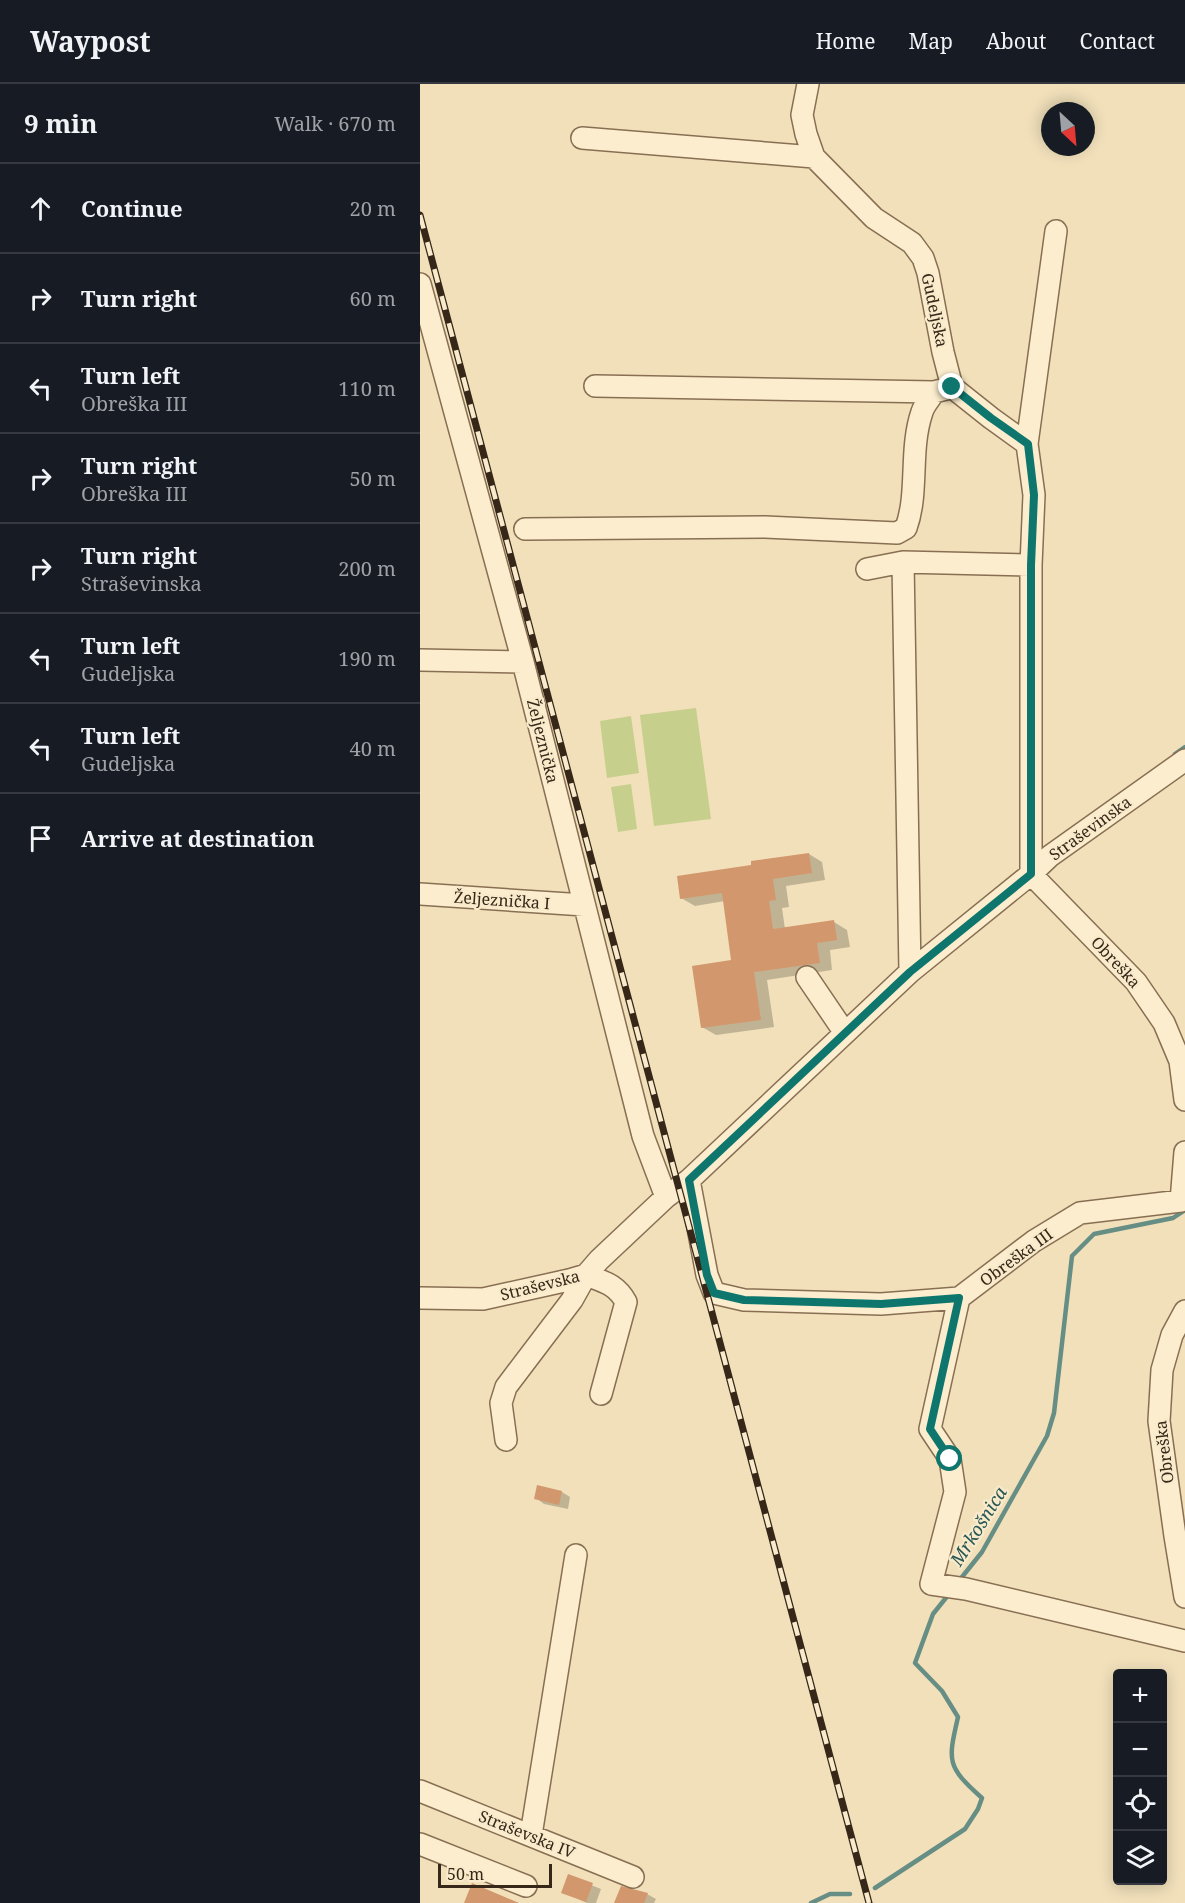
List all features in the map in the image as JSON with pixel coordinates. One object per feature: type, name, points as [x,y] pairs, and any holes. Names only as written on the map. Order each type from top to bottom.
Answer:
[{"type":"street","name":"Gudeljska","points":[[808,84],[802,115],[814,157],[874,218],[912,243],[923,258],[943,352],[943,390]]},
{"type":"street","points":[[582,138],[814,157]]},
{"type":"street","points":[[1031,874],[1031,565],[1034,495],[1028,444],[1056,231]]},
{"type":"street","name":"Željeznička","points":[[420,284],[428,345],[523,662],[643,1136],[666,1197]]},
{"type":"street","points":[[595,386],[943,390],[991,418],[1028,444]]},
{"type":"street","points":[[525,529],[765,527],[897,533],[906,528],[910,517],[914,456],[922,411],[943,390]]},
{"type":"street","points":[[867,569],[903,562],[1031,565]]},
{"type":"street","points":[[903,562],[910,972]]},
{"type":"street","points":[[420,660],[523,662]]},
{"type":"street","name":"Straševinska","points":[[666,1197],[689,1180],[910,972],[1050,856],[1185,760]]},
{"type":"street","name":"Obreška","points":[[1031,874],[1136,982],[1164,1023],[1180,1061],[1185,1100]]},
{"type":"street","name":"Željeznička I","points":[[420,894],[584,905]]},
{"type":"street","points":[[807,977],[846,1033]]},
{"type":"street","points":[[1183,1204],[1185,1152]]},
{"type":"street","points":[[689,1180],[707,1275],[714,1293],[744,1300],[881,1304],[959,1298],[930,1429],[950,1459],[955,1492],[931,1584],[966,1589],[1185,1641]]},
{"type":"street","name":"Straševska","points":[[420,1298],[483,1299],[586,1275],[666,1197]]},
{"type":"street","name":"Obreška III","points":[[959,1298],[1034,1241],[1080,1213],[1183,1204]]},
{"type":"street","points":[[506,1440],[501,1403],[506,1387],[572,1300],[586,1275],[615,1287],[626,1302],[601,1394]]},
{"type":"street","name":"Obreška","points":[[1185,1311],[1172,1335],[1162,1370],[1159,1421],[1180,1542],[1185,1597]]},
{"type":"street","points":[[531,1835],[576,1555]]},
{"type":"street","name":"Straševska IV","points":[[420,1791],[633,1877]]},
{"type":"street","points":[[420,1844],[526,1886]]},
{"type":"green space","points":[[696,708],[711,819],[654,826],[640,715]]},
{"type":"green space","points":[[631,716],[639,773],[607,778],[600,721]]},
{"type":"green space","points":[[631,784],[637,829],[618,832],[611,787]]},
{"type":"building","points":[[809,853],[812,873],[773,879],[776,900],[769,901],[773,929],[834,920],[837,940],[817,943],[820,963],[754,972],[761,1020],[701,1028],[692,966],[731,960],[722,893],[680,899],[677,876],[751,865],[751,861]]},
{"type":"building","points":[[537,1485],[562,1491],[559,1505],[534,1499]]},
{"type":"building","points":[[568,1874],[593,1883],[586,1902],[561,1893]]},
{"type":"building","points":[[472,1883],[519,1903],[464,1903]]},
{"type":"building","points":[[621,1886],[648,1893],[644,1903],[614,1903]]},
{"type":"waterway","name":"Mrkošnica","points":[[1175,754],[1185,747]]},
{"type":"waterway","name":"Mrkošnica","points":[[958,1582],[982,1552],[1047,1436],[1054,1413],[1072,1256],[1094,1234],[1173,1218],[1185,1210]]},
{"type":"waterway","name":"Mrkošnica","points":[[875,1888],[965,1829],[982,1798],[962,1778],[953,1762],[952,1744],[958,1717],[942,1691],[915,1663],[933,1614],[949,1594]]},
{"type":"waterway","name":"Mrkošnica","points":[[811,1903],[830,1894],[850,1894]]},
{"type":"railway","points":[[420,215],[869,1903]]},
{"type":"route","points":[[950,1459],[930,1429],[959,1298],[881,1304],[744,1300],[714,1293],[707,1275],[689,1180],[910,972],[1031,874],[1031,565],[1034,495],[1028,444],[952,387]]}]
